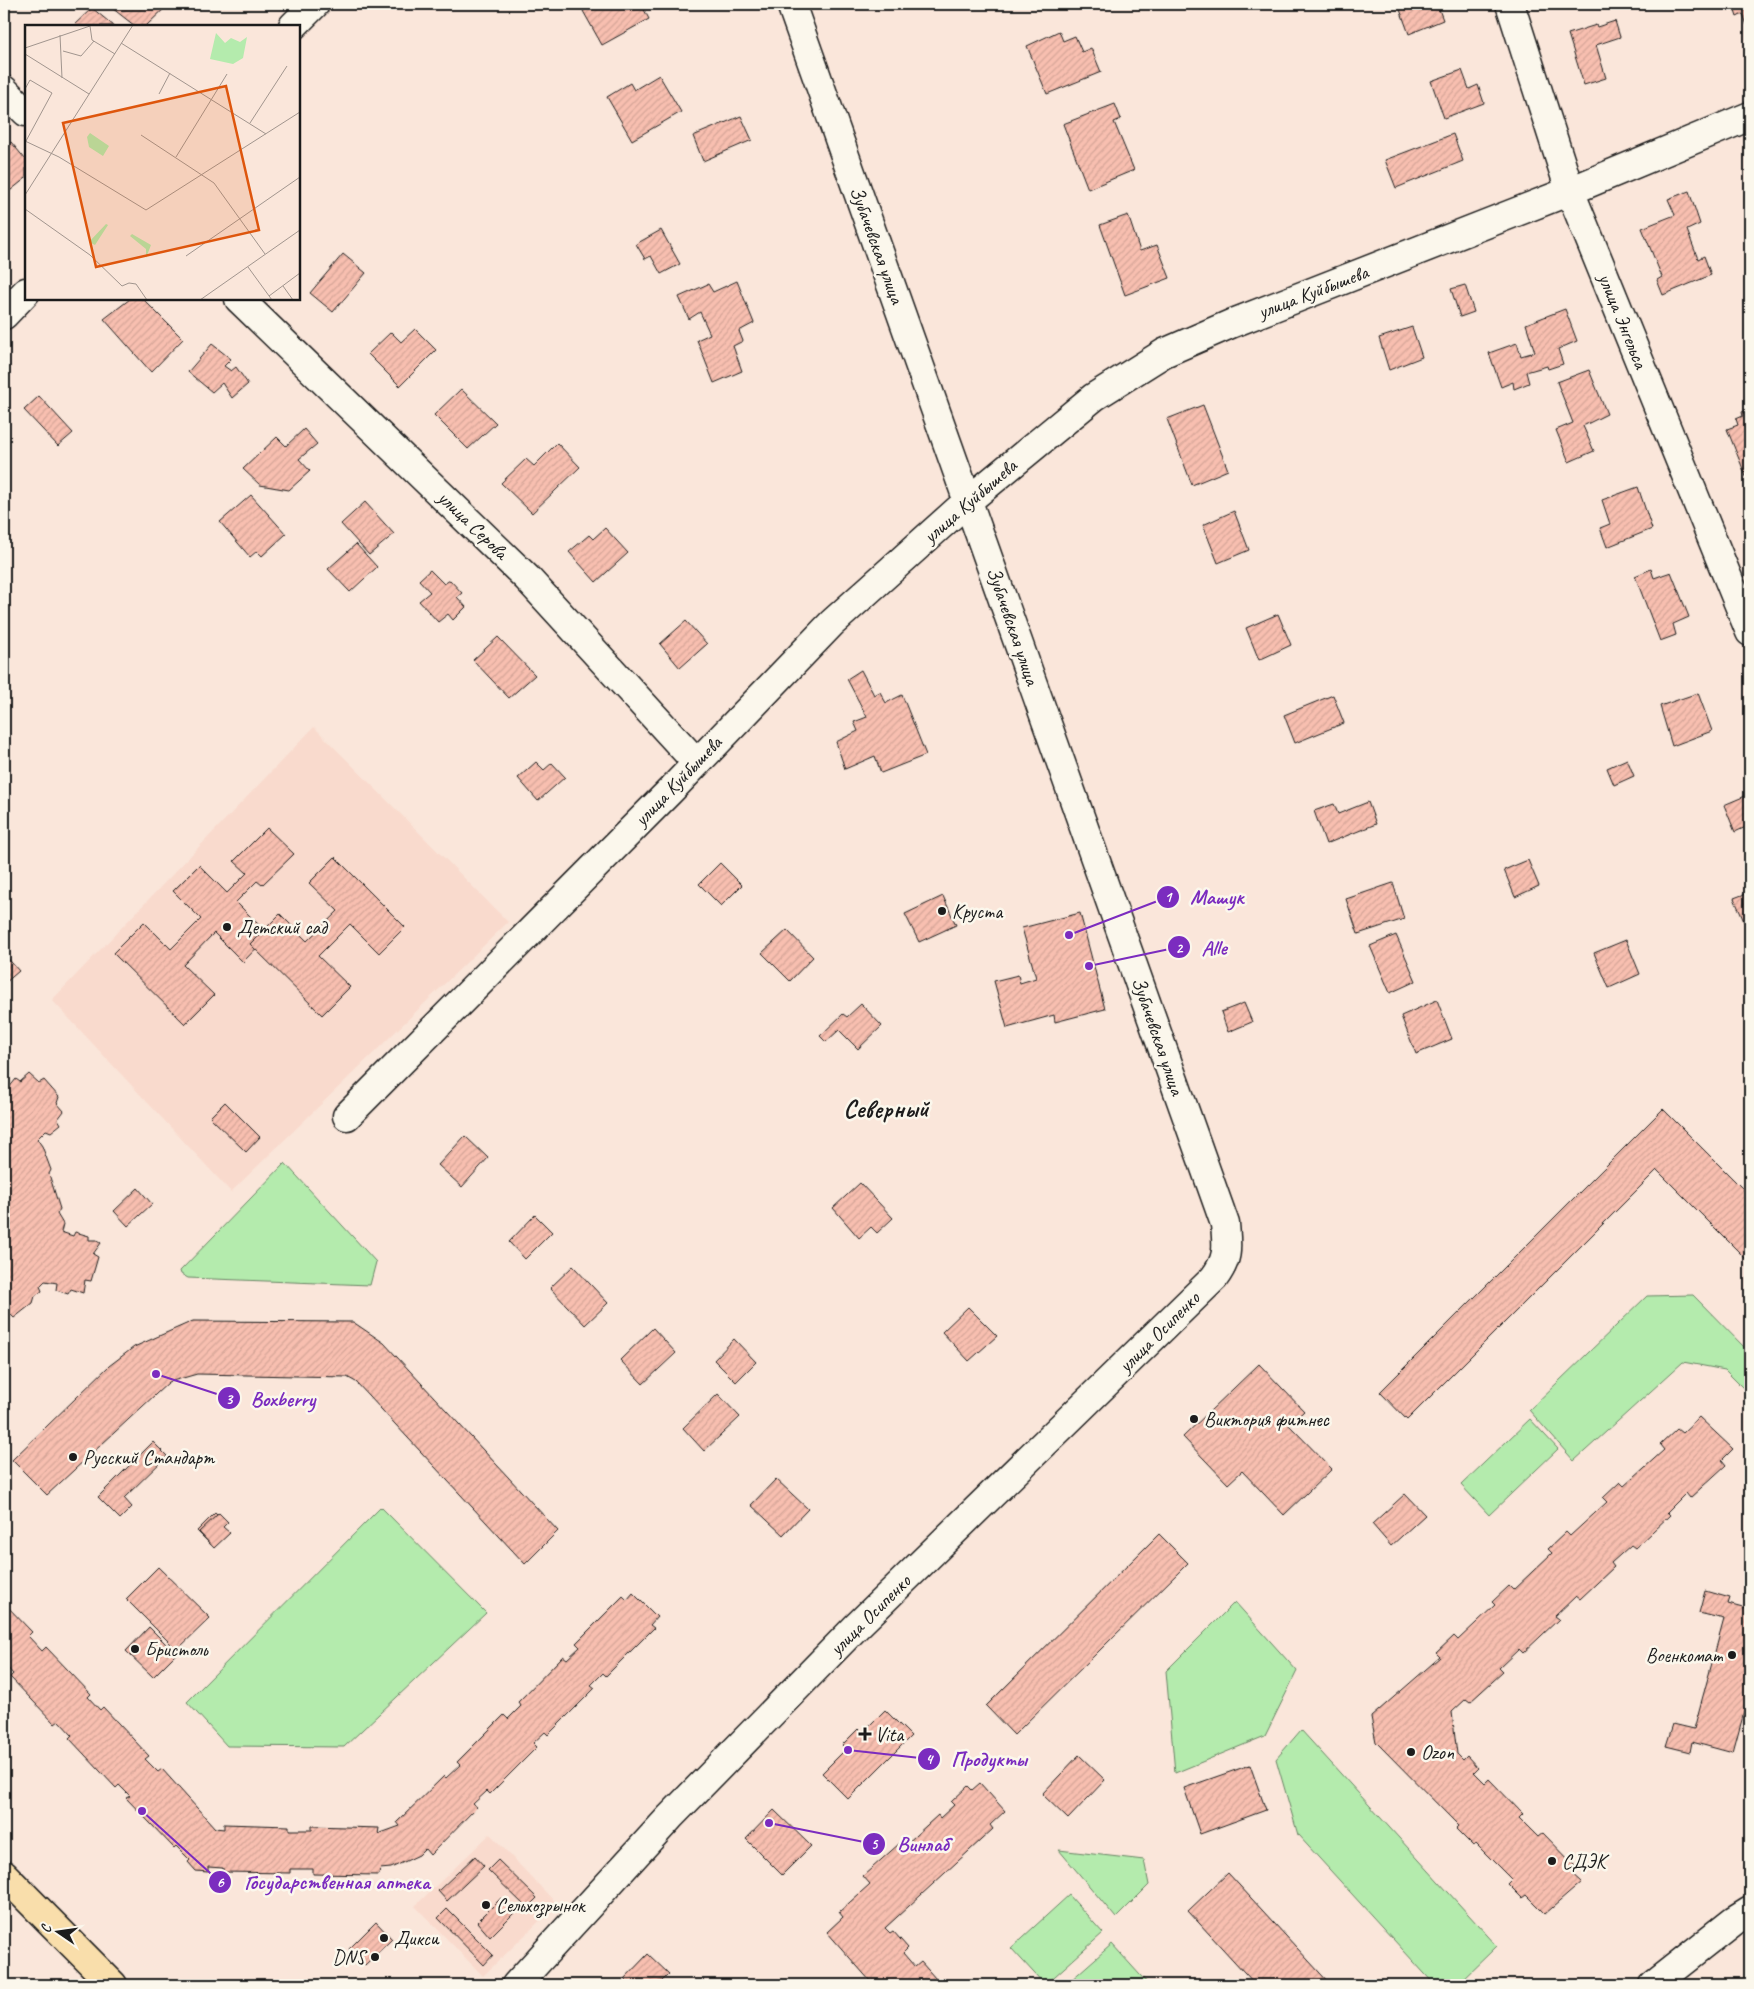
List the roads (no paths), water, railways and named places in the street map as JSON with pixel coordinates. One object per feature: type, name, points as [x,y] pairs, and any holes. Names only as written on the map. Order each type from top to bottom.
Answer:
[{"type":"main road","points":[[4,1875],[113,1985]]},
{"type":"street","points":[[293,25],[315,4]]},
{"type":"street","name":"Зубачевская улица","points":[[791,4],[1225,1224],[1227,1251]]},
{"type":"street","name":"улица Энгельса","points":[[1510,4],[1570,191],[1750,632]]},
{"type":"street","points":[[4,90],[25,111]]},
{"type":"street","name":"улица Куйбышева","points":[[347,1116],[832,623],[969,500],[1094,397],[1164,353],[1233,323],[1570,191],[1750,116]]},
{"type":"street","points":[[4,315],[25,293]]},
{"type":"street","name":"улица Серова","points":[[240,300],[527,578],[696,762]]},
{"type":"street","name":"улица Осипенко","points":[[516,1985],[670,1817],[856,1627],[1214,1278],[1224,1265],[1227,1251]]},
{"type":"street","points":[[1653,1985],[1734,1921],[1750,1911]]},
{"type":"place","name":"Круста","points":[[942,911]]},
{"type":"place","name":"Детский сад","points":[[227,927]]},
{"type":"place","name":"Машук","points":[[1069,935]]},
{"type":"place","name":"Alle","points":[[1089,966]]},
{"type":"place","name":"Boxberry","points":[[156,1374]]},
{"type":"place","name":"Виктория фитнес","points":[[1194,1419]]},
{"type":"place","name":"Русский Стандарт","points":[[73,1457]]},
{"type":"place","name":"Бристоль","points":[[135,1649]]},
{"type":"place","name":"Военкомат","points":[[1732,1655]]},
{"type":"place","name":"Vita","points":[[865,1734]]},
{"type":"place","name":"Продукты","points":[[848,1750]]},
{"type":"place","name":"Ozon","points":[[1411,1752]]},
{"type":"place","name":"Государственная аптека","points":[[142,1811]]},
{"type":"place","name":"Винлаб","points":[[769,1823]]},
{"type":"place","name":"СДЭК","points":[[1552,1861]]},
{"type":"place","name":"Сельхозрынок","points":[[486,1905]]},
{"type":"place","name":"Дикси","points":[[384,1938]]},
{"type":"place","name":"DNS","points":[[375,1957]]},
{"type":"district","name":"Северный","points":[[886,1109]]}]
